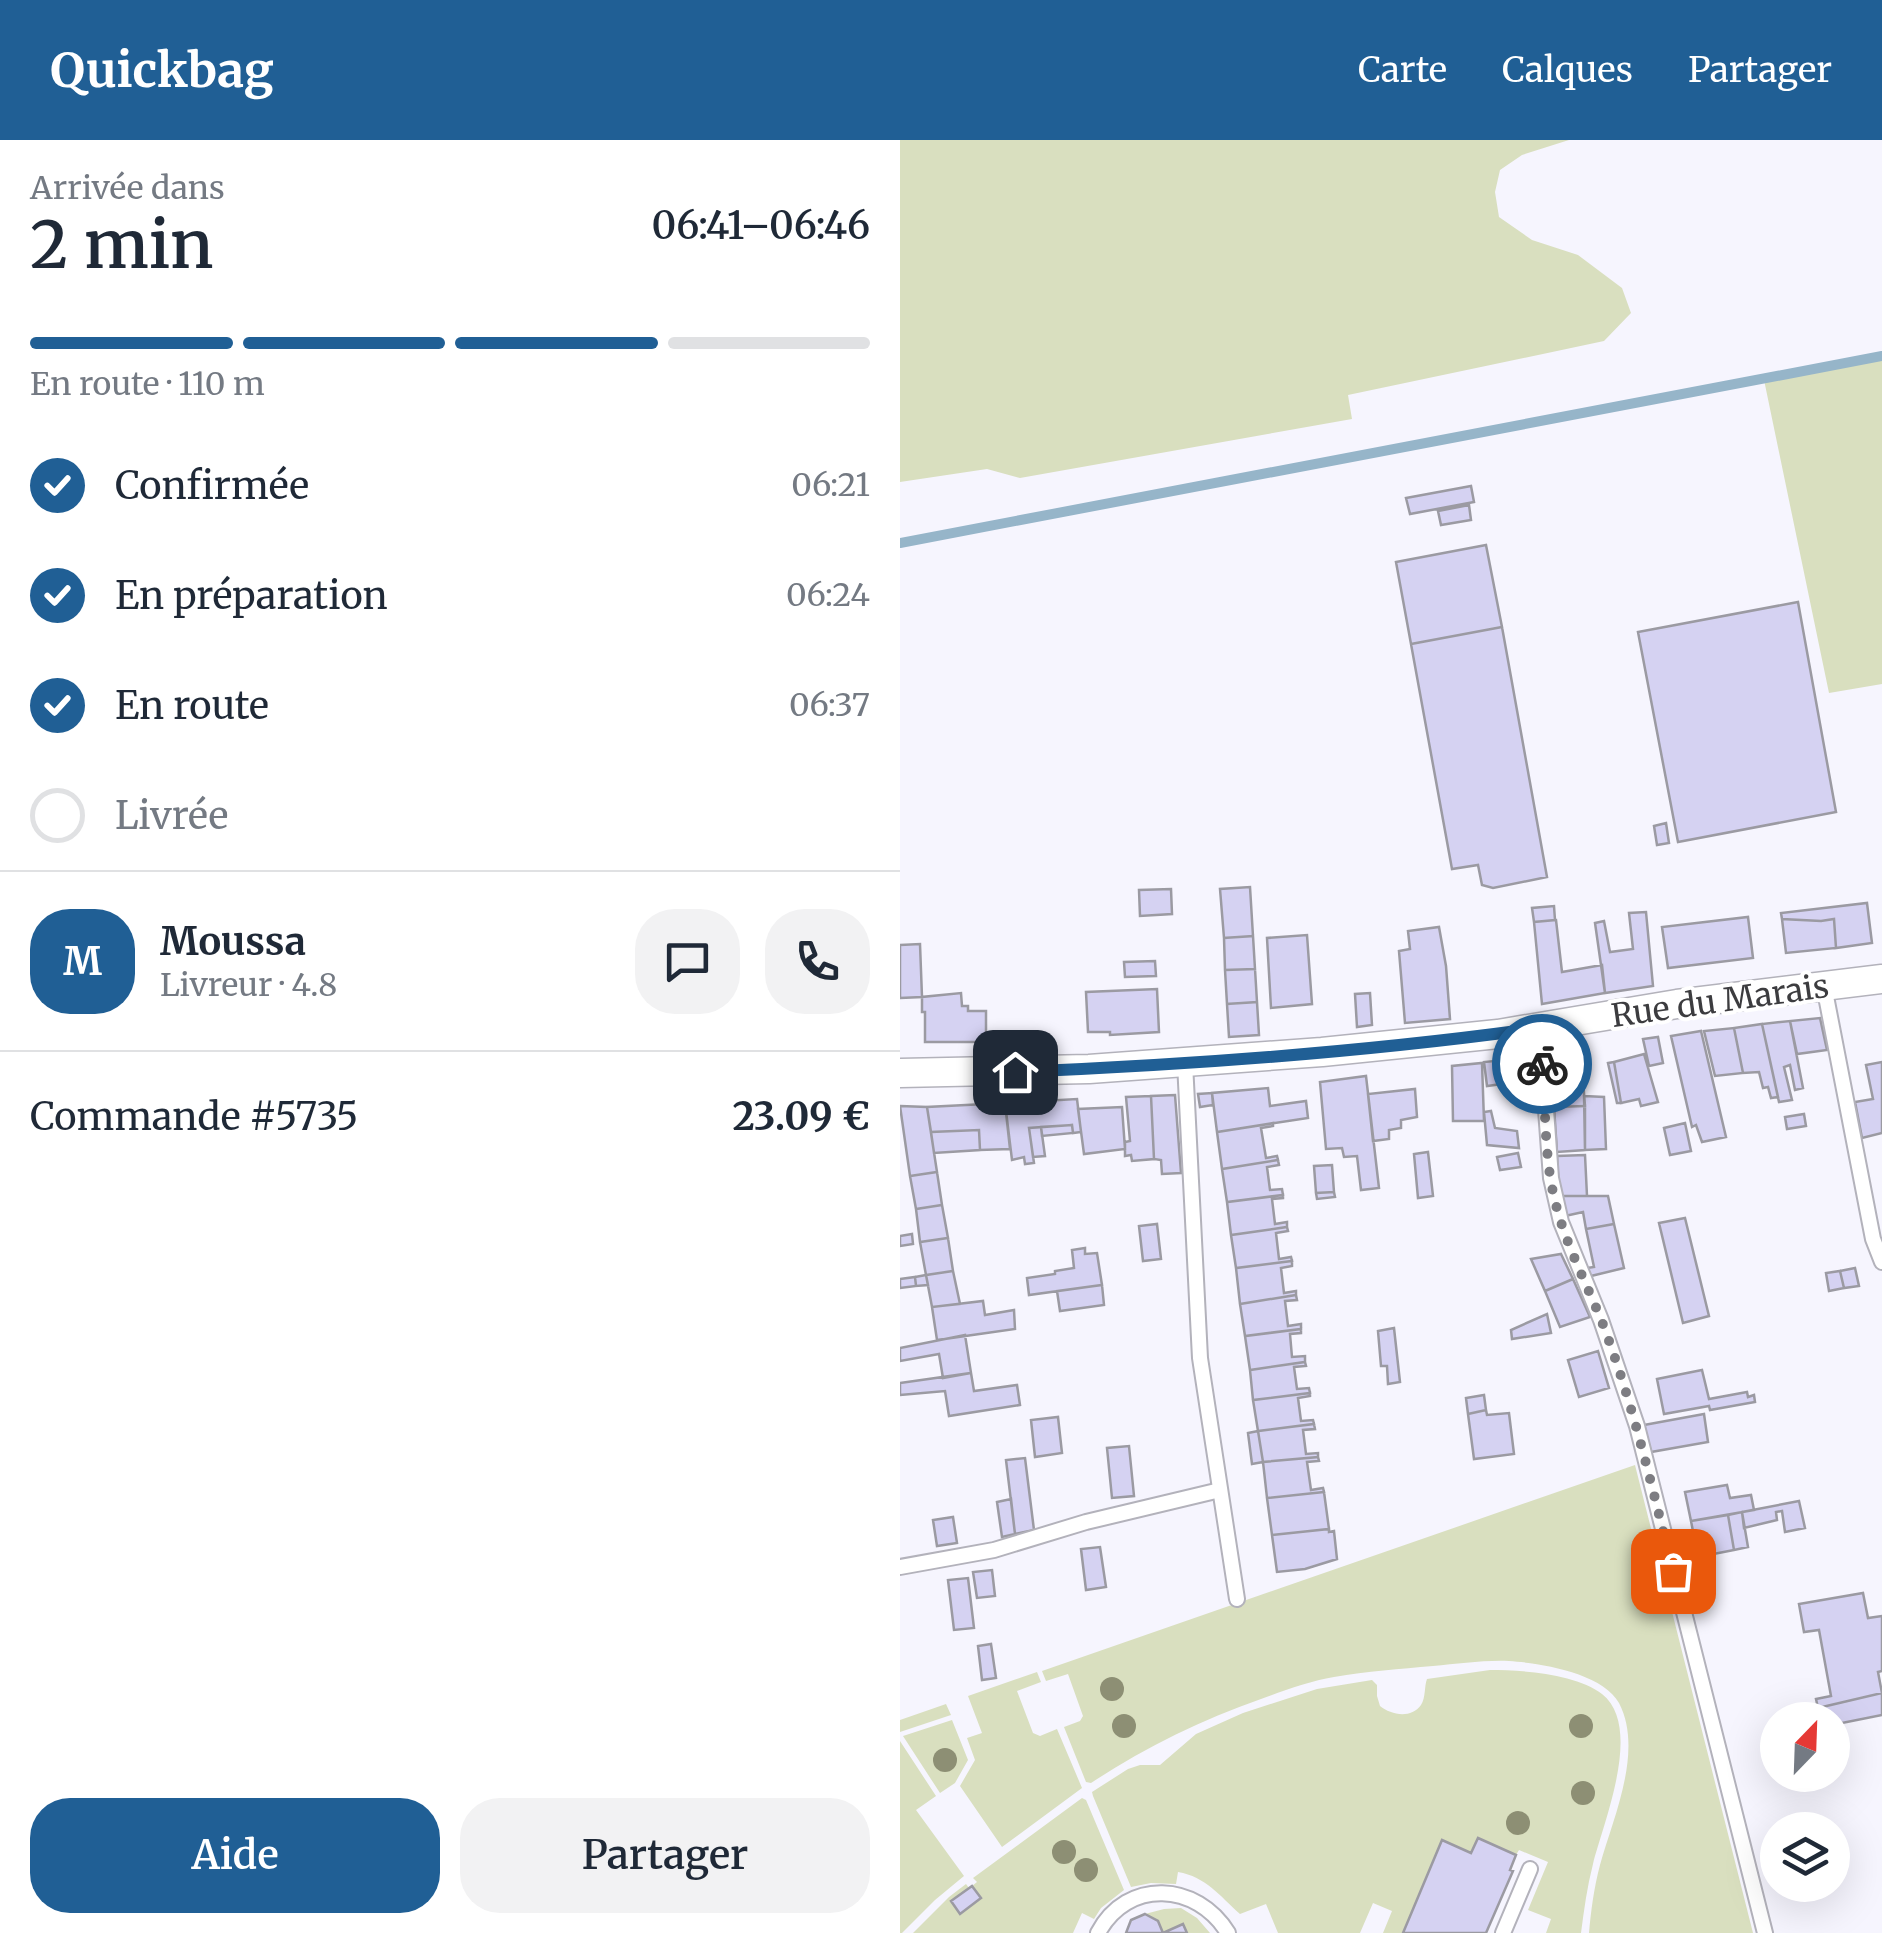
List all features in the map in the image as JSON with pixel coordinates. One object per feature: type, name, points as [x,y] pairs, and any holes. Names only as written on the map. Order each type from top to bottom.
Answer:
[{"type":"street","name":"Rue du Marais","points":[[900,1072],[1070,1070],[1322,1052],[1540,1028],[1678,1004],[1882,980]]},
{"type":"lane","points":[[1824,986],[1874,1239],[1882,1262]]},
{"type":"lane","points":[[1540,1028],[1554,1200],[1601,1320],[1636,1426],[1764,1933]]},
{"type":"lane","points":[[1185,1063],[1200,1358],[1237,1598]]},
{"type":"lane","points":[[900,1567],[994,1550],[1086,1522],[1220,1490]]},
{"type":"lane","points":[[1503,1933],[1530,1869]]},
{"type":"lane","points":[[1098,1933],[1123,1903],[1157,1893],[1188,1898],[1202,1905],[1228,1933]]},
{"type":"green space","points":[[900,140],[1569,140],[1522,155],[1500,170],[1495,192],[1499,217],[1532,240],[1578,255],[1622,288],[1631,313],[1604,341],[1348,395],[1352,419],[1020,478],[987,469],[900,482]]},
{"type":"green space","points":[[1882,352],[1882,684],[1829,693],[1763,375]]},
{"type":"green space","points":[[1635,1465],[1753,1933],[1589,1933],[1598,1874],[1624,1784],[1626,1722],[1611,1693],[1585,1677],[1553,1667],[1480,1662],[1316,1681],[1195,1726],[1091,1783],[1086,1782],[1064,1727],[1083,1716],[1068,1674],[1046,1681],[1042,1671]]},
{"type":"green space","points":[[1490,1670],[1533,1672],[1578,1682],[1602,1694],[1614,1709],[1620,1729],[1617,1776],[1591,1873],[1581,1933],[1546,1933],[1551,1919],[1528,1910],[1548,1862],[1519,1850],[1516,1855],[1478,1839],[1471,1853],[1442,1841],[1403,1933],[1383,1933],[1392,1911],[1373,1903],[1360,1933],[1278,1933],[1266,1904],[1240,1914],[1212,1888],[1188,1874],[1178,1872],[1176,1884],[1131,1887],[1092,1792],[1128,1769],[1160,1765],[1196,1734],[1243,1713],[1317,1689],[1372,1680],[1377,1685],[1380,1706],[1407,1714],[1421,1705],[1427,1679]]},
{"type":"green space","points":[[1037,1672],[1041,1682],[1017,1691],[1033,1733],[1040,1736],[1057,1729],[1082,1788],[1002,1847],[960,1786],[975,1760],[967,1738],[982,1733],[968,1696]]},
{"type":"green space","points":[[946,1704],[951,1715],[900,1732],[900,1720]]},
{"type":"green space","points":[[952,1720],[968,1760],[955,1783],[940,1793],[903,1736]]},
{"type":"green space","points":[[900,1741],[936,1796],[916,1810],[964,1876],[902,1933],[900,1933]]},
{"type":"green space","points":[[1082,1798],[1124,1890],[1101,1908],[1094,1919],[1082,1913],[1073,1933],[913,1933],[966,1884],[969,1888],[960,1913],[981,1899],[972,1886],[977,1882],[973,1878]]},
{"type":"green space","points":[[1181,1908],[1210,1933],[1187,1933],[1183,1924],[1163,1933],[1158,1921],[1145,1914]]},
{"type":"building","points":[[1471,486],[1474,502],[1410,514],[1406,498]]},
{"type":"building","points":[[1469,505],[1471,520],[1441,525],[1438,511]]},
{"type":"building","points":[[1486,545],[1502,627],[1411,644],[1396,562]]},
{"type":"building","points":[[1798,602],[1836,812],[1678,842],[1638,632]]},
{"type":"building","points":[[1502,627],[1547,877],[1493,888],[1482,885],[1478,865],[1452,869],[1411,644]]},
{"type":"building","points":[[1666,823],[1669,843],[1657,845],[1654,826]]},
{"type":"building","points":[[1250,887],[1253,936],[1224,938],[1220,889]]},
{"type":"building","points":[[1171,889],[1172,914],[1140,916],[1139,890]]},
{"type":"building","points":[[1867,903],[1872,943],[1836,948],[1834,919],[1782,919],[1781,913]]},
{"type":"building","points":[[1554,906],[1555,920],[1534,922],[1532,908]]},
{"type":"building","points":[[1646,912],[1653,986],[1605,993],[1595,923],[1604,921],[1610,952],[1633,949],[1629,913]]},
{"type":"building","points":[[1748,917],[1753,958],[1668,968],[1662,927]]},
{"type":"building","points":[[1782,919],[1834,919],[1836,948],[1786,953]]},
{"type":"building","points":[[1556,920],[1562,972],[1602,965],[1605,993],[1542,1004],[1534,922]]},
{"type":"building","points":[[1439,927],[1450,1019],[1405,1023],[1399,951],[1410,949],[1408,931]]},
{"type":"building","points":[[1307,935],[1312,1004],[1271,1008],[1267,938]]},
{"type":"building","points":[[1253,936],[1255,969],[1225,970],[1224,938]]},
{"type":"building","points":[[920,944],[922,997],[900,998],[900,945]]},
{"type":"building","points":[[1155,961],[1156,976],[1125,977],[1124,962]]},
{"type":"building","points":[[1255,969],[1257,1002],[1227,1004],[1225,970]]},
{"type":"building","points":[[1157,989],[1159,1032],[1088,1032],[1086,992]]},
{"type":"building","points":[[961,993],[962,1006],[968,1006],[968,1011],[986,1011],[986,1042],[925,1042],[922,997]]},
{"type":"building","points":[[1370,993],[1372,1025],[1357,1027],[1355,994]]},
{"type":"building","points":[[1257,1002],[1259,1035],[1229,1037],[1227,1004]]},
{"type":"building","points":[[1820,1018],[1827,1050],[1797,1054],[1790,1021]]},
{"type":"building","points":[[1790,1021],[1803,1088],[1795,1090],[1790,1065],[1784,1067],[1792,1100],[1779,1102],[1762,1024]]},
{"type":"building","points":[[1762,1024],[1778,1097],[1771,1098],[1768,1087],[1763,1088],[1759,1072],[1743,1073],[1734,1028]]},
{"type":"building","points":[[1734,1028],[1743,1073],[1715,1076],[1704,1031]]},
{"type":"building","points":[[1701,1031],[1726,1137],[1702,1142],[1696,1125],[1692,1127],[1671,1036]]},
{"type":"building","points":[[1658,1037],[1663,1063],[1649,1066],[1643,1039]]},
{"type":"building","points":[[1581,1054],[1585,1106],[1554,1107],[1550,1063],[1556,1055]]},
{"type":"building","points":[[1644,1054],[1658,1102],[1641,1106],[1639,1099],[1621,1103],[1614,1062]]},
{"type":"building","points":[[1514,1059],[1517,1082],[1487,1086],[1484,1062]]},
{"type":"building","points":[[1614,1062],[1621,1103],[1617,1103],[1608,1063]]},
{"type":"building","points":[[1882,1062],[1882,1133],[1862,1138],[1855,1102],[1873,1099],[1866,1065]]},
{"type":"building","points":[[1482,1063],[1484,1121],[1453,1121],[1452,1066]]},
{"type":"building","points":[[1366,1076],[1379,1188],[1361,1190],[1357,1156],[1344,1157],[1342,1148],[1326,1149],[1320,1082]]},
{"type":"building","points":[[1268,1088],[1270,1106],[1306,1101],[1308,1118],[1217,1132],[1212,1093]]},
{"type":"building","points":[[1415,1089],[1417,1117],[1401,1120],[1401,1128],[1389,1130],[1389,1139],[1373,1141],[1368,1094]]},
{"type":"building","points":[[1212,1093],[1213,1105],[1200,1107],[1198,1094]]},
{"type":"building","points":[[1175,1095],[1181,1173],[1162,1174],[1161,1160],[1154,1159],[1151,1096]]},
{"type":"building","points":[[1151,1096],[1154,1159],[1132,1161],[1131,1155],[1125,1156],[1125,1142],[1130,1141],[1126,1097]]},
{"type":"building","points":[[1584,1096],[1604,1097],[1606,1149],[1585,1150]]},
{"type":"building","points":[[1077,1099],[1081,1132],[1073,1133],[1072,1125],[1029,1128],[1034,1163],[1025,1164],[1024,1157],[1012,1160],[1005,1103]]},
{"type":"building","points":[[1005,1103],[1010,1149],[980,1150],[979,1130],[931,1132],[927,1107]]},
{"type":"building","points":[[900,1106],[927,1107],[937,1172],[910,1176]]},
{"type":"building","points":[[1585,1106],[1585,1150],[1557,1152],[1554,1107]]},
{"type":"building","points":[[1122,1107],[1125,1149],[1084,1154],[1078,1109]]},
{"type":"building","points":[[1491,1111],[1495,1128],[1517,1131],[1519,1148],[1487,1145],[1484,1112]]},
{"type":"building","points":[[1804,1114],[1806,1126],[1787,1129],[1785,1117]]},
{"type":"building","points":[[1273,1123],[1261,1128],[1266,1158],[1277,1156],[1278,1160],[1222,1169],[1217,1132]]},
{"type":"building","points":[[1685,1123],[1691,1151],[1670,1155],[1664,1128]]},
{"type":"building","points":[[1072,1125],[1073,1133],[1042,1136],[1041,1127]]},
{"type":"building","points":[[1041,1127],[1045,1156],[1033,1157],[1029,1128]]},
{"type":"building","points":[[979,1130],[980,1150],[934,1153],[931,1132]]},
{"type":"building","points":[[1428,1152],[1433,1196],[1418,1198],[1414,1154]]},
{"type":"building","points":[[1518,1153],[1521,1167],[1500,1170],[1497,1157]]},
{"type":"building","points":[[1585,1155],[1587,1196],[1559,1196],[1557,1156]]},
{"type":"building","points":[[1278,1160],[1279,1165],[1267,1167],[1270,1190],[1282,1189],[1283,1195],[1227,1202],[1222,1169]]},
{"type":"building","points":[[1332,1165],[1334,1192],[1316,1193],[1314,1166]]},
{"type":"building","points":[[937,1172],[942,1205],[916,1209],[910,1176]]},
{"type":"building","points":[[1334,1192],[1335,1197],[1317,1199],[1316,1193]]},
{"type":"building","points":[[1283,1195],[1272,1199],[1275,1224],[1287,1222],[1287,1227],[1231,1235],[1227,1202]]},
{"type":"building","points":[[1559,1196],[1608,1196],[1614,1224],[1586,1229],[1583,1212],[1565,1216]]},
{"type":"building","points":[[942,1205],[948,1238],[920,1242],[916,1209]]},
{"type":"building","points":[[1685,1218],[1709,1316],[1683,1323],[1659,1223]]},
{"type":"building","points":[[1157,1224],[1161,1259],[1143,1261],[1139,1226]]},
{"type":"building","points":[[1614,1224],[1624,1268],[1591,1276],[1587,1268],[1594,1267],[1586,1229]]},
{"type":"building","points":[[1287,1227],[1288,1231],[1276,1233],[1279,1259],[1291,1257],[1292,1261],[1236,1268],[1231,1235]]},
{"type":"building","points":[[912,1234],[913,1244],[900,1246],[900,1236]]},
{"type":"building","points":[[948,1238],[953,1271],[926,1275],[920,1242]]},
{"type":"building","points":[[1085,1248],[1085,1254],[1097,1253],[1102,1285],[1029,1295],[1027,1278],[1074,1268],[1072,1250]]},
{"type":"building","points":[[1561,1254],[1573,1279],[1545,1291],[1531,1259]]},
{"type":"building","points":[[1292,1261],[1292,1266],[1281,1268],[1284,1293],[1296,1291],[1296,1295],[1240,1304],[1236,1268]]},
{"type":"building","points":[[1855,1268],[1859,1286],[1844,1288],[1840,1271]]},
{"type":"building","points":[[953,1271],[960,1304],[932,1307],[926,1275]]},
{"type":"building","points":[[1840,1271],[1844,1288],[1829,1291],[1826,1273]]},
{"type":"building","points":[[926,1275],[928,1285],[916,1286],[915,1277]]},
{"type":"building","points":[[915,1277],[916,1286],[900,1288],[900,1279]]},
{"type":"building","points":[[1573,1279],[1590,1317],[1560,1327],[1545,1291]]},
{"type":"building","points":[[1102,1285],[1104,1305],[1060,1311],[1057,1291]]},
{"type":"building","points":[[1296,1295],[1297,1300],[1285,1301],[1288,1326],[1301,1324],[1301,1329],[1245,1336],[1240,1304]]},
{"type":"building","points":[[983,1301],[985,1315],[1014,1310],[1015,1329],[937,1340],[932,1307]]},
{"type":"building","points":[[1547,1314],[1551,1333],[1512,1339],[1511,1330]]},
{"type":"building","points":[[1394,1328],[1400,1382],[1388,1384],[1387,1366],[1381,1366],[1378,1331]]},
{"type":"building","points":[[1301,1329],[1301,1333],[1290,1334],[1292,1357],[1305,1356],[1305,1362],[1250,1370],[1245,1336]]},
{"type":"building","points":[[965,1335],[971,1373],[943,1378],[939,1354],[900,1361],[900,1348]]},
{"type":"building","points":[[1598,1351],[1609,1388],[1579,1397],[1568,1360]]},
{"type":"building","points":[[1305,1362],[1306,1366],[1294,1367],[1297,1389],[1309,1388],[1310,1393],[1253,1400],[1250,1370]]},
{"type":"building","points":[[1702,1370],[1709,1399],[1747,1392],[1748,1397],[1754,1395],[1755,1402],[1664,1414],[1657,1379]]},
{"type":"building","points":[[971,1373],[974,1391],[1017,1385],[1020,1405],[949,1416],[945,1391],[900,1395],[900,1383]]},
{"type":"building","points":[[1310,1393],[1298,1398],[1301,1421],[1313,1420],[1314,1424],[1258,1431],[1253,1400]]},
{"type":"building","points":[[1484,1395],[1486,1410],[1468,1414],[1466,1398]]},
{"type":"building","points":[[1486,1410],[1487,1415],[1509,1413],[1514,1454],[1474,1459],[1468,1414]]},
{"type":"building","points":[[1704,1414],[1708,1442],[1651,1452],[1644,1425]]},
{"type":"building","points":[[1058,1417],[1062,1453],[1035,1457],[1031,1420]]},
{"type":"building","points":[[1314,1424],[1315,1429],[1303,1430],[1306,1454],[1318,1453],[1318,1457],[1263,1462],[1258,1431]]},
{"type":"building","points":[[1258,1431],[1263,1462],[1252,1464],[1248,1433]]},
{"type":"building","points":[[1129,1446],[1134,1496],[1112,1498],[1107,1448]]},
{"type":"building","points":[[1318,1457],[1319,1461],[1307,1462],[1311,1490],[1323,1488],[1324,1492],[1267,1498],[1263,1462]]},
{"type":"building","points":[[1025,1458],[1034,1530],[1015,1534],[1006,1460]]},
{"type":"building","points":[[1727,1485],[1730,1498],[1751,1495],[1754,1510],[1691,1521],[1685,1492]]},
{"type":"building","points":[[1324,1492],[1329,1529],[1272,1535],[1267,1498]]},
{"type":"building","points":[[1011,1499],[1015,1534],[1002,1537],[997,1502]]},
{"type":"building","points":[[1799,1501],[1805,1528],[1785,1532],[1782,1511],[1776,1512],[1777,1520],[1744,1528],[1742,1512]]},
{"type":"building","points":[[1742,1512],[1748,1547],[1734,1550],[1728,1515]]},
{"type":"building","points":[[1728,1515],[1734,1550],[1698,1557],[1691,1521]]},
{"type":"building","points":[[953,1517],[957,1543],[937,1546],[933,1520]]},
{"type":"building","points":[[1334,1531],[1337,1559],[1277,1572],[1272,1535]]},
{"type":"building","points":[[1100,1547],[1106,1587],[1086,1590],[1081,1549]]},
{"type":"building","points":[[992,1570],[995,1596],[977,1598],[973,1572]]},
{"type":"building","points":[[968,1578],[974,1628],[954,1630],[948,1580]]},
{"type":"building","points":[[1863,1593],[1868,1618],[1882,1616],[1882,1671],[1878,1672],[1882,1693],[1844,1702],[1817,1702],[1816,1699],[1831,1696],[1819,1630],[1804,1632],[1799,1604]]},
{"type":"building","points":[[991,1644],[996,1678],[982,1680],[978,1646]]},
{"type":"building","points":[[1882,1693],[1882,1715],[1850,1721],[1850,1702],[1844,1702]]},
{"type":"building","points":[[1478,1838],[1516,1855],[1486,1933],[1403,1933],[1442,1840],[1471,1853]]},
{"type":"building","points":[[972,1886],[981,1898],[960,1914],[951,1901]]},
{"type":"building","points":[[1145,1914],[1158,1921],[1163,1933],[1126,1933],[1131,1920]]},
{"type":"building","points":[[1183,1924],[1187,1933],[1163,1933]]},
{"type":"waterway","points":[[900,543],[1882,356]]},
{"type":"way so far","points":[[1542,1064],[1554,1200],[1628,1399],[1673,1571]]},
{"type":"route","points":[[1015,1072],[1322,1052],[1540,1028],[1542,1064]]}]
